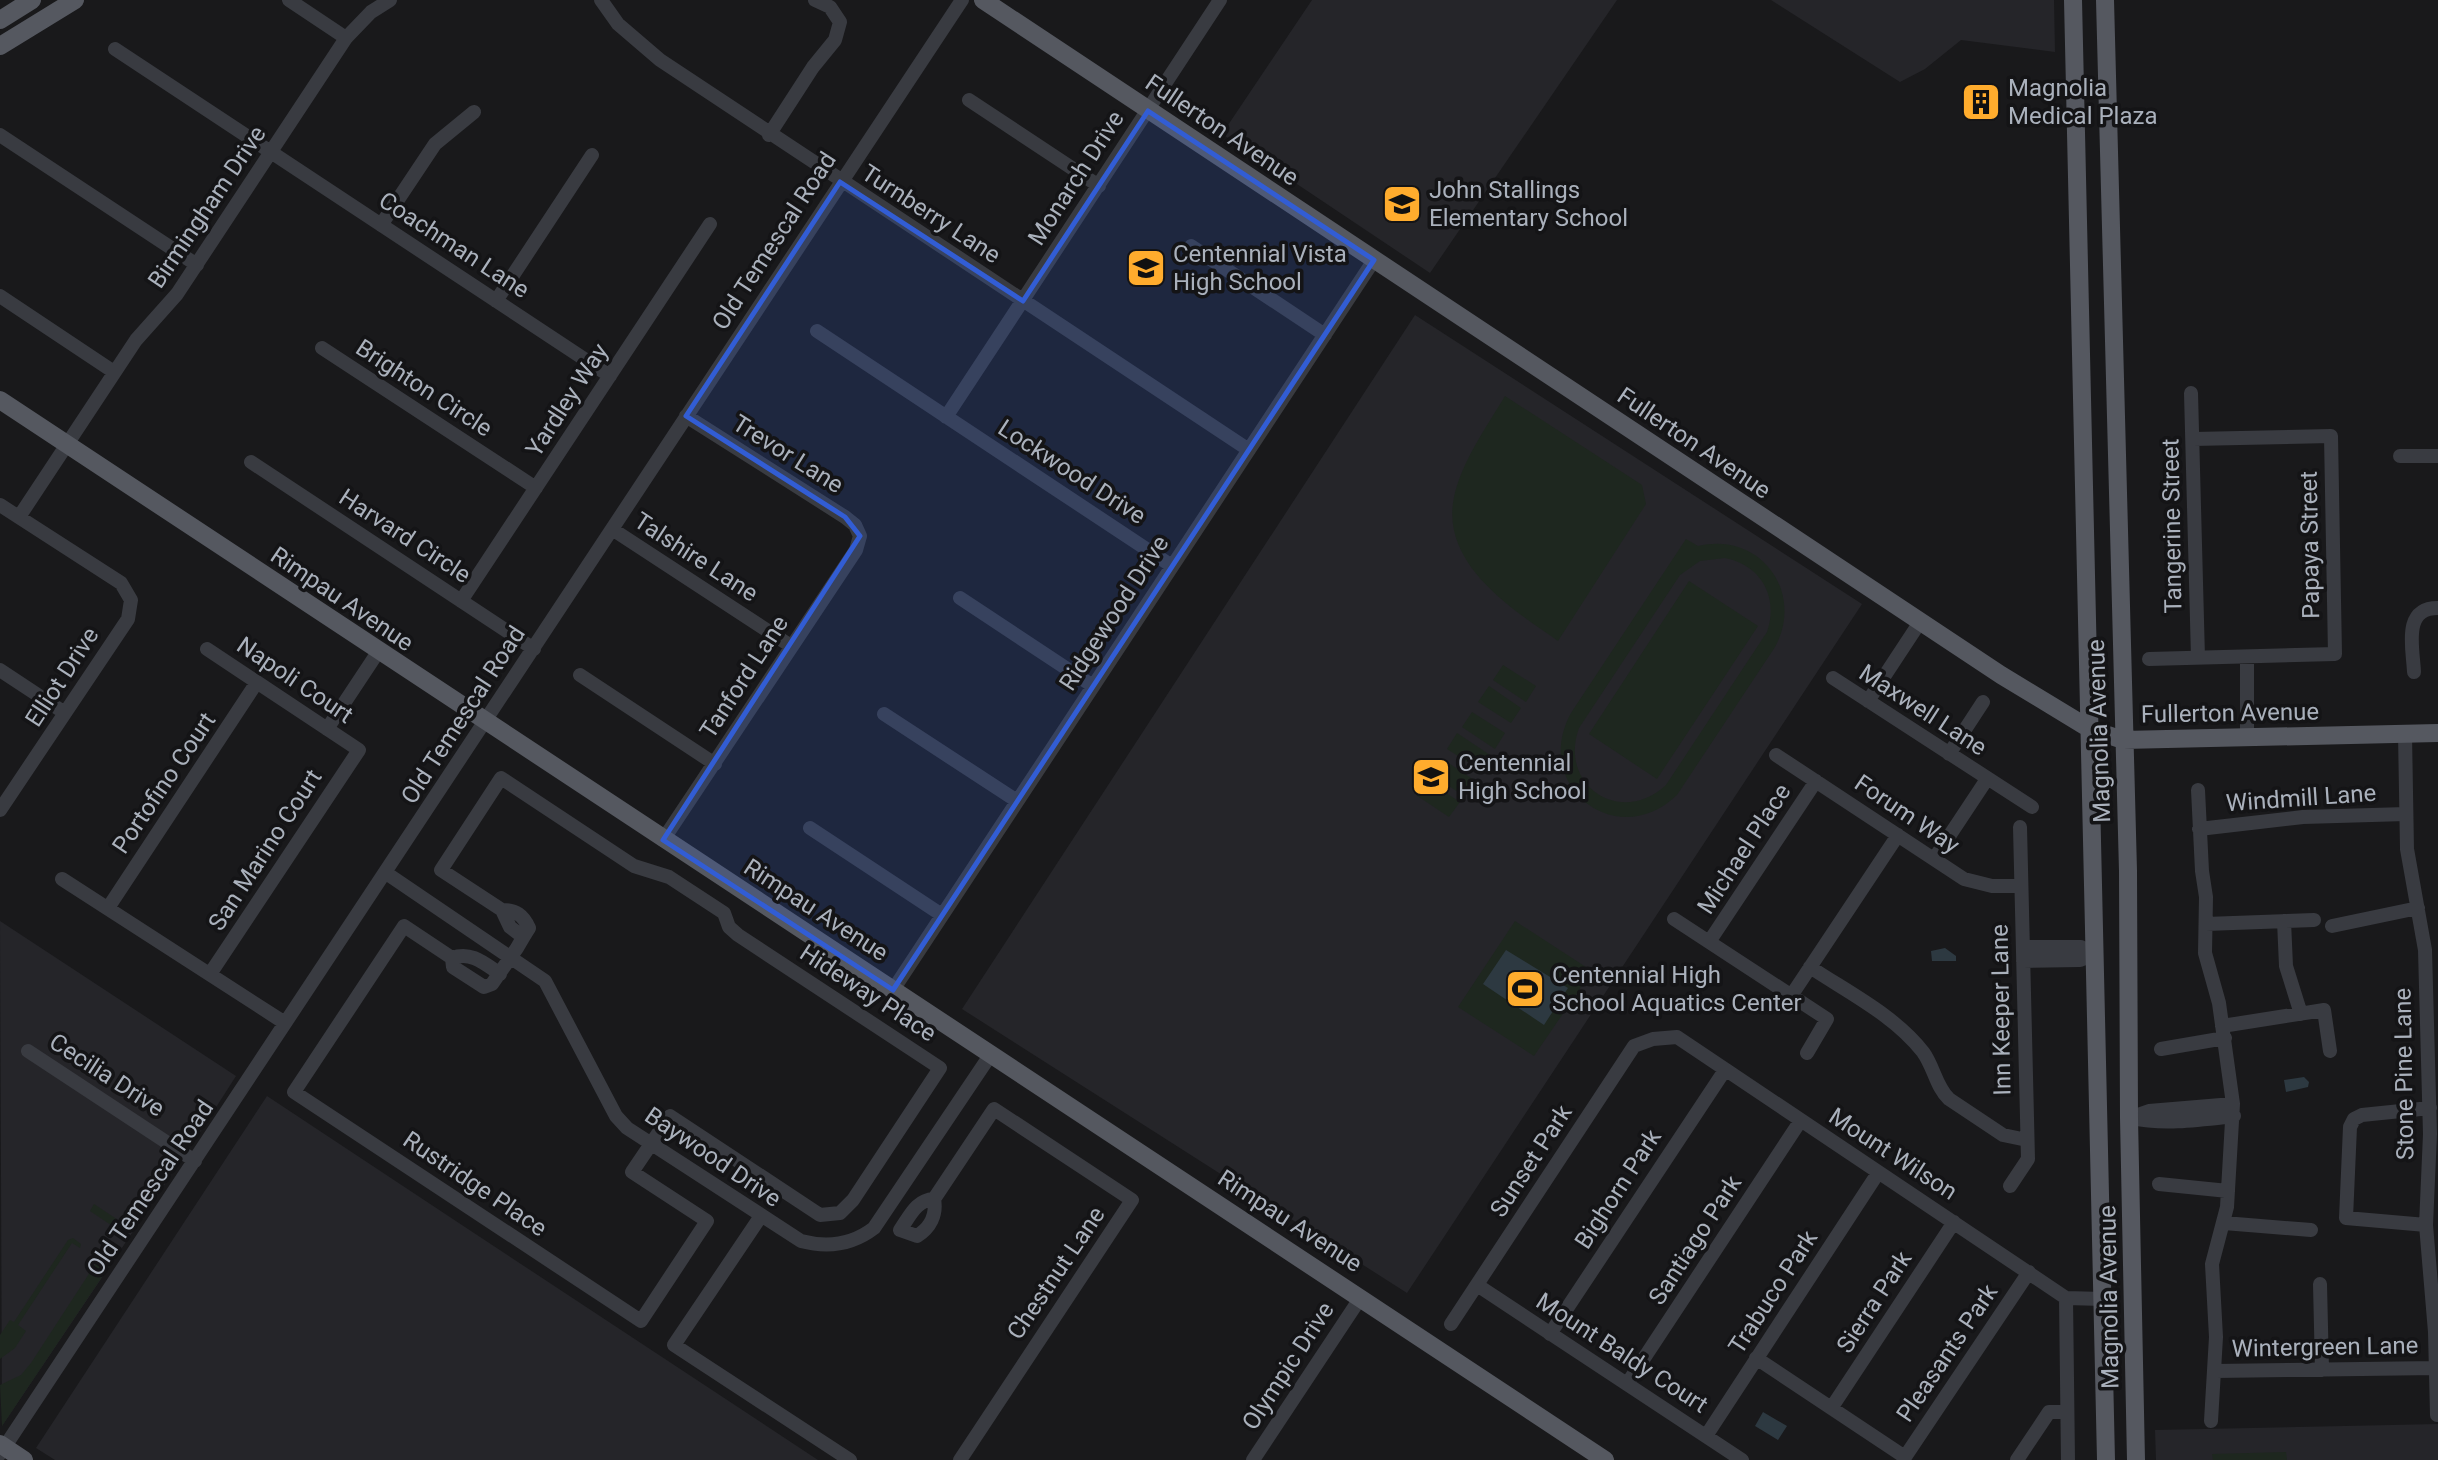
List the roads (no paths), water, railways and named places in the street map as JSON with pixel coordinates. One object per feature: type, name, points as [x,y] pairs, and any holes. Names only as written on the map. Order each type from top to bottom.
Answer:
[{"type":"main road","points":[[0,20],[32,0]]},
{"type":"main road","points":[[0,46],[75,0]]},
{"type":"main road","name":"Fullerton Avenue","points":[[983,0],[1920,622],[2090,729],[2123,740],[2438,733]]},
{"type":"main road","name":"Magnolia Avenue","points":[[2073,0],[2106,1460]]},
{"type":"main road","name":"Magnolia Avenue","points":[[2105,0],[2128,953],[2136,1460]]},
{"type":"main road","points":[[2075,69],[2106,68]]},
{"type":"main road","name":"Rimpau Avenue","points":[[0,400],[377,652],[1605,1460]]},
{"type":"main road","points":[[2084,505],[2116,505]]},
{"type":"main road","points":[[2095,954],[2128,953]]},
{"type":"main road","points":[[2097,1119],[2129,1118]]},
{"type":"main road","points":[[2,1448],[24,1460]]},
{"type":"street","points":[[289,0],[346,38]]},
{"type":"street","name":"Birmingham Drive","points":[[19,517],[136,340],[177,294],[197,265],[346,38],[371,12],[390,0]]},
{"type":"street","name":"Turnberry Lane","points":[[601,0],[638,43],[769,135],[1249,450]]},
{"type":"street","points":[[769,135],[813,67],[835,40],[840,22],[830,7],[815,0]]},
{"type":"street","name":"Old Temescal Road","points":[[2,1448],[386,873],[962,0]]},
{"type":"street","name":"Monarch Drive","points":[[946,417],[1220,0]]},
{"type":"street","name":"Coachman Lane","points":[[115,49],[610,376]]},
{"type":"street","points":[[969,100],[1099,186]]},
{"type":"street","points":[[382,225],[435,144],[474,112]]},
{"type":"street","points":[[0,135],[197,265]]},
{"type":"street","points":[[496,301],[592,155]]},
{"type":"street","name":"Yardley Way","points":[[461,601],[710,224]]},
{"type":"street","points":[[1191,246],[1325,335]]},
{"type":"street","name":"Ridgewood Drive","points":[[893,990],[1374,260]]},
{"type":"street","points":[[0,296],[114,372]]},
{"type":"street","name":"Lockwood Drive","points":[[817,331],[1172,566]]},
{"type":"street","name":"Brighton Circle","points":[[323,348],[536,488]]},
{"type":"street","name":"Tangerine Street","points":[[2192,393],[2198,658]]},
{"type":"street","name":"Trevor Lane","points":[[686,416],[845,517],[855,525],[860,536]]},
{"type":"street","name":"Papaya Street","points":[[2193,439],[2331,436],[2335,654],[2247,658]]},
{"type":"street","points":[[2400,456],[2438,456]]},
{"type":"street","name":"Harvard Circle","points":[[251,462],[534,649]]},
{"type":"street","points":[[0,505],[19,517]]},
{"type":"street","name":"Elliot Drive","points":[[0,810],[128,619],[131,600],[121,583],[19,517]]},
{"type":"street","name":"Talshire Lane","points":[[612,528],[791,646]]},
{"type":"street","name":"Tanford Lane","points":[[663,840],[856,550],[860,536]]},
{"type":"street","points":[[960,598],[1093,686]]},
{"type":"street","points":[[2414,672],[2412,624],[2419,614],[2438,608]]},
{"type":"street","points":[[1868,701],[1920,622]]},
{"type":"street","name":"Napoli Court","points":[[207,649],[359,750]]},
{"type":"street","points":[[327,729],[377,652]]},
{"type":"street","points":[[2149,659],[2247,658],[2247,737]]},
{"type":"street","points":[[0,670],[65,713]]},
{"type":"street","points":[[580,675],[715,764]]},
{"type":"street","name":"Maxwell Lane","points":[[1833,678],[1987,779]]},
{"type":"street","name":"Portofino Court","points":[[108,908],[257,682]]},
{"type":"street","points":[[1949,754],[1983,702]]},
{"type":"street","points":[[884,714],[1017,801]]},
{"type":"street","name":"Stone Pine Lane","points":[[2405,734],[2407,849],[2425,950],[2430,1108],[2426,1224],[2437,1415]]},
{"type":"street","name":"San Marino Court","points":[[210,975],[359,750]]},
{"type":"street","name":"Forum Way","points":[[1776,755],[1965,880],[1992,886],[2021,886]]},
{"type":"street","name":"Rustridge Place","points":[[501,778],[441,870],[502,910],[511,910],[524,917],[529,928],[512,956],[500,974],[474,957],[463,954],[452,958],[404,926],[294,1091],[641,1321],[707,1222],[632,1172],[651,1144]]},
{"type":"street","name":"Hideway Place","points":[[501,778],[634,866],[669,877],[724,914],[729,927],[738,935],[940,1068],[853,1200],[835,1215],[820,1215],[670,1116],[651,1144]]},
{"type":"street","points":[[1934,859],[1987,779],[2032,807]]},
{"type":"street","name":"Michael Place","points":[[1709,942],[1816,781]]},
{"type":"street","points":[[2198,790],[2206,897],[2205,953],[2223,1032],[2233,1110],[2224,1223],[2212,1264],[2215,1371],[2211,1422]]},
{"type":"street","name":"Windmill Lane","points":[[2199,829],[2303,817],[2406,814]]},
{"type":"street","name":"Inn Keeper Lane","points":[[2010,1185],[2028,1159],[2020,827]]},
{"type":"street","points":[[810,828],[942,915]]},
{"type":"street","points":[[1791,996],[1898,835]]},
{"type":"street","name":"Baywood Drive","points":[[386,873],[512,956],[545,981],[616,1116],[651,1144],[789,1236],[822,1245],[856,1239],[874,1228],[991,1054]]},
{"type":"street","points":[[62,879],[285,1023]]},
{"type":"street","points":[[2332,926],[2418,908]]},
{"type":"street","points":[[1674,919],[1827,1019],[1807,1053]]},
{"type":"street","points":[[2206,924],[2314,920]]},
{"type":"street","points":[[2284,922],[2286,966],[2301,1014]]},
{"type":"street","points":[[2023,954],[2080,960],[2095,954]]},
{"type":"street","points":[[1810,967],[1900,1027],[1923,1054],[1942,1093],[1949,1099],[2003,1135],[2027,1140]]},
{"type":"street","points":[[2161,1049],[2223,1032],[2324,1010],[2330,1051]]},
{"type":"street","name":"Mount Wilson","points":[[1659,1037],[1677,1037],[2066,1298]]},
{"type":"street","name":"Sunset Park","points":[[1451,1324],[1634,1046],[1659,1037]]},
{"type":"street","name":"Cecilia Drive","points":[[28,1051],[195,1161]]},
{"type":"street","name":"Bighorn Park","points":[[1550,1334],[1724,1070]]},
{"type":"street","points":[[2426,1224],[2346,1218],[2350,1127],[2354,1119],[2362,1115],[2430,1108]]},
{"type":"street","name":"Chestnut Lane","points":[[934,1199],[925,1200],[916,1206],[900,1230],[909,1236],[923,1232],[936,1210],[934,1199],[994,1109],[1132,1200],[960,1460]]},
{"type":"street","points":[[2129,1118],[2150,1122],[2185,1122],[2233,1110]]},
{"type":"street","name":"Santiago Park","points":[[1627,1384],[1801,1121]]},
{"type":"street","name":"Trabuco Park","points":[[1706,1436],[1878,1173]]},
{"type":"street","points":[[2159,1184],[2228,1191]]},
{"type":"street","points":[[761,1216],[674,1345],[850,1460]]},
{"type":"street","points":[[884,1216],[900,1230]]},
{"type":"street","name":"Sierra Park","points":[[1832,1407],[1954,1222]]},
{"type":"street","points":[[2224,1223],[2311,1230]]},
{"type":"street","name":"Pleasants Park","points":[[1904,1458],[2029,1272]]},
{"type":"street","name":"Mount Baldy Court","points":[[1477,1284],[1742,1460]]},
{"type":"street","points":[[2320,1284],[2322,1370]]},
{"type":"street","name":"Olympic Drive","points":[[1254,1460],[1361,1297]]},
{"type":"street","points":[[2068,1460],[2066,1298],[2103,1299]]},
{"type":"street","points":[[1756,1358],[1904,1458]]},
{"type":"street","name":"Wintergreen Lane","points":[[2215,1371],[2436,1368]]},
{"type":"street","points":[[2017,1460],[2049,1412],[2066,1412]]},
{"type":"place","name":"Magnolia Medical Plaza","points":[[1981,102]]},
{"type":"place","name":"John Stallings Elementary School","points":[[1402,204]]},
{"type":"place","name":"Centennial Vista High School","points":[[1146,268]]},
{"type":"place","name":"Centennial High School","points":[[1431,777]]},
{"type":"place","name":"Centennial High School Aquatics Center","points":[[1525,989]]}]
